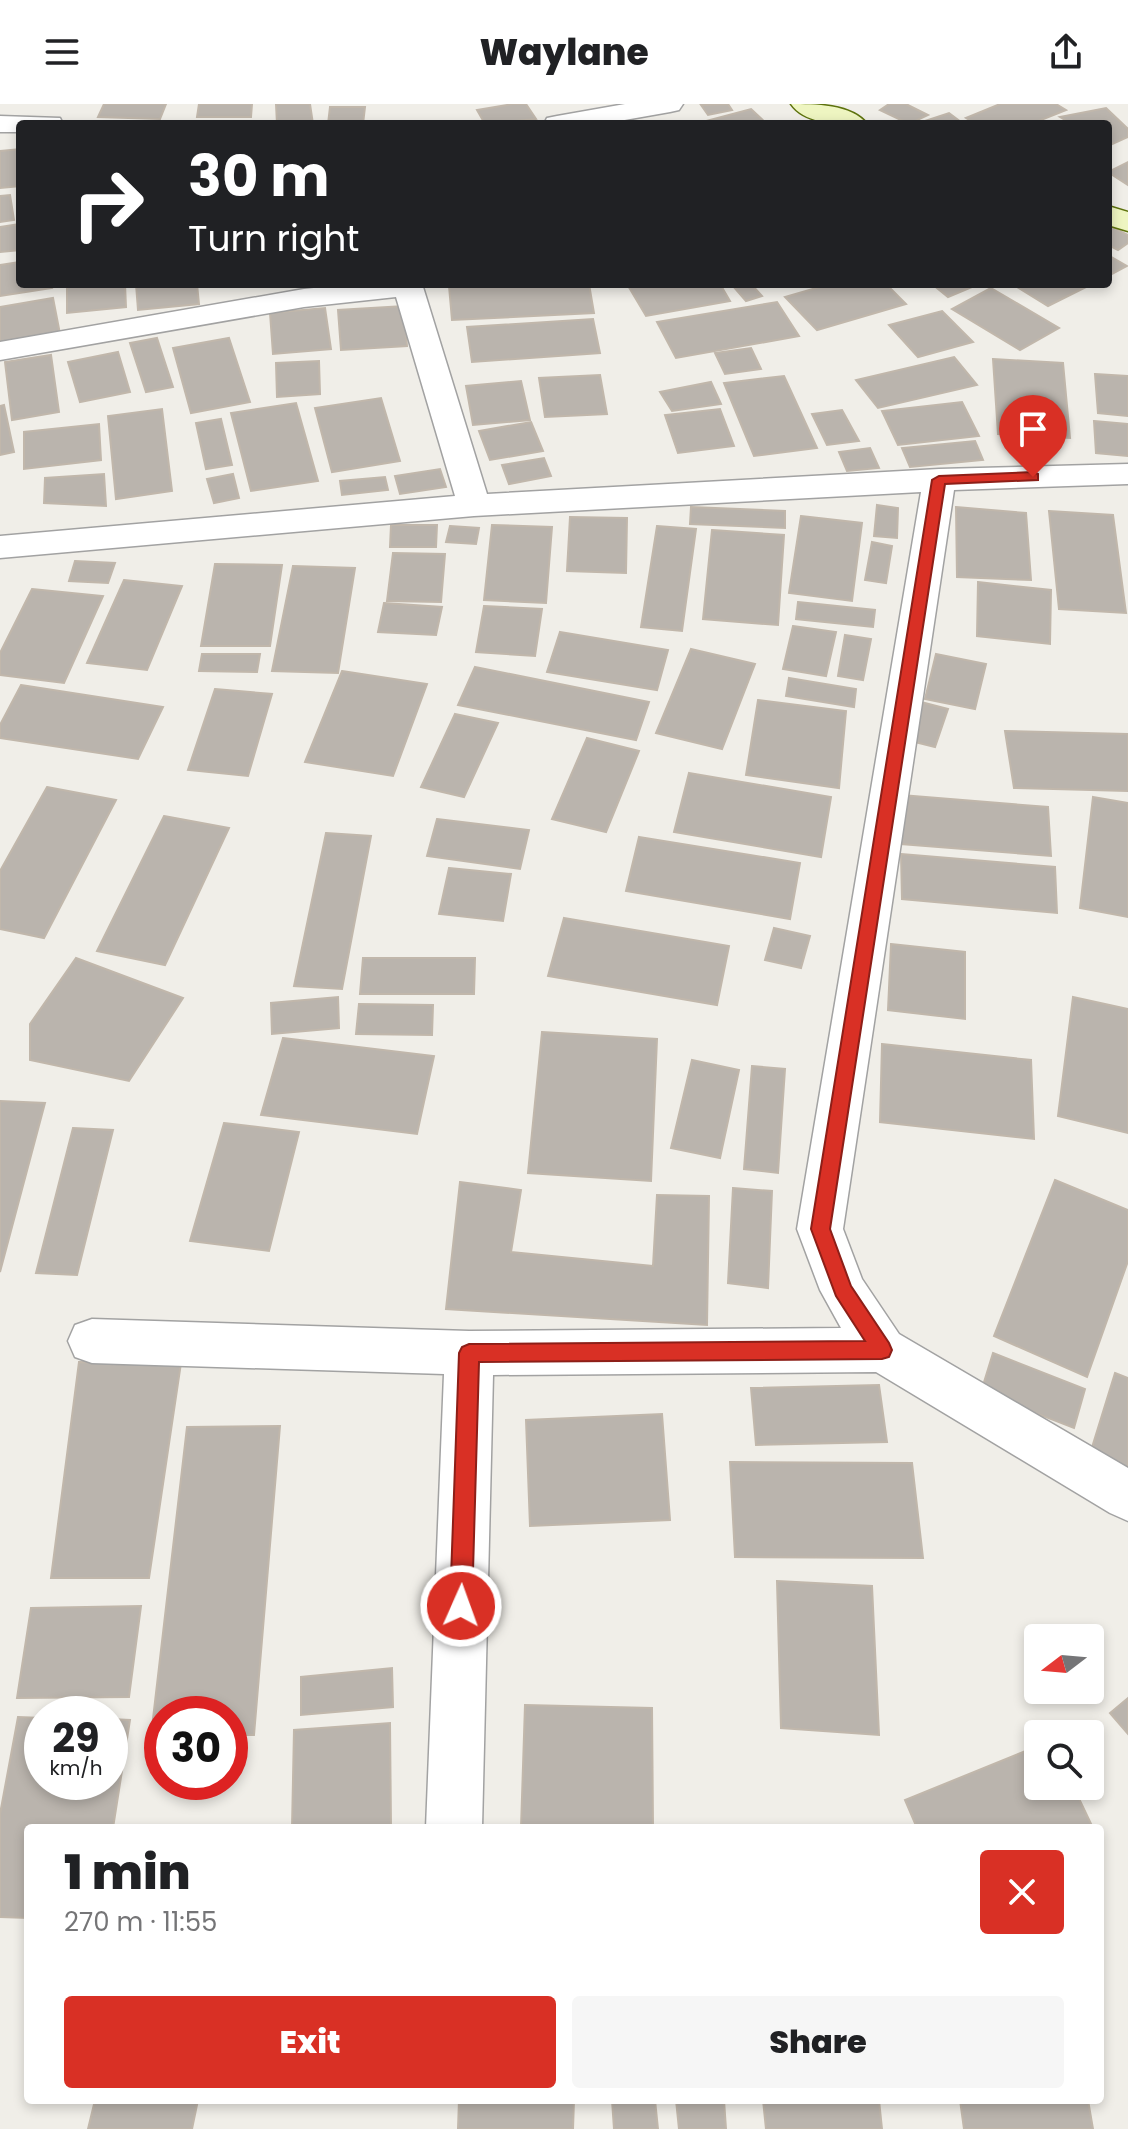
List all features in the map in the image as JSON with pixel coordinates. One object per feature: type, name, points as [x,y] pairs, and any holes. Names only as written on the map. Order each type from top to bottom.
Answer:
[{"type":"street","points":[[580,120],[670,104]]},
{"type":"street","points":[[804,104],[844,120]]},
{"type":"street","points":[[0,351],[304,298],[399,288]]},
{"type":"street","points":[[408,288],[474,505]]},
{"type":"street","points":[[0,547],[474,505],[939,480],[1128,474]]},
{"type":"street","points":[[939,480],[820,1229],[843,1290],[882,1350],[1128,1496]]},
{"type":"street","points":[[92,1341],[469,1353],[882,1350]]},
{"type":"street","points":[[454,1824],[469,1353]]},
{"type":"building","points":[[104,104],[166,104],[160,119],[98,117]]},
{"type":"building","points":[[199,104],[252,104],[251,117],[197,117]]},
{"type":"building","points":[[276,104],[310,104],[312,120],[277,120]]},
{"type":"building","points":[[526,104],[536,119],[483,120],[477,110]]},
{"type":"building","points":[[728,104],[732,110],[708,115],[701,105]]},
{"type":"building","points":[[889,104],[906,104],[928,115],[917,120],[901,120],[880,110]]},
{"type":"building","points":[[1000,104],[1056,104],[1066,110],[1041,120],[966,118]]},
{"type":"building","points":[[330,107],[365,107],[363,120],[328,120]]},
{"type":"building","points":[[1106,108],[1128,129],[1128,137],[1112,144],[1112,120],[1065,120],[1060,117]]},
{"type":"building","points":[[751,109],[763,120],[710,120]]},
{"type":"building","points":[[949,113],[958,120],[928,120]]},
{"type":"building","points":[[16,149],[16,186],[0,188],[0,151]]},
{"type":"building","points":[[1128,162],[1128,185],[1112,175],[1112,170]]},
{"type":"building","points":[[10,195],[14,220],[0,222],[0,196]]},
{"type":"building","points":[[16,225],[16,250],[0,252],[0,227]]},
{"type":"building","points":[[1112,227],[1128,235],[1128,243],[1118,250],[1112,247]]},
{"type":"building","points":[[1112,257],[1127,266],[1112,274]]},
{"type":"building","points":[[16,263],[16,288],[52,288],[0,296],[0,265]]},
{"type":"building","points":[[67,288],[125,288],[126,307],[67,313]]},
{"type":"building","points":[[136,288],[197,288],[199,304],[138,310]]},
{"type":"building","points":[[449,288],[590,288],[594,313],[452,320]]},
{"type":"building","points":[[629,288],[722,288],[730,301],[646,316]]},
{"type":"building","points":[[735,288],[755,288],[762,296],[746,301]]},
{"type":"building","points":[[816,288],[890,288],[906,304],[817,330],[785,297]]},
{"type":"building","points":[[937,288],[969,288],[948,297]]},
{"type":"building","points":[[991,288],[1059,328],[1020,350],[952,309]]},
{"type":"building","points":[[1019,288],[1084,288],[1048,306]]},
{"type":"building","points":[[53,298],[60,334],[0,343],[0,307]]},
{"type":"building","points":[[777,302],[799,336],[676,358],[657,322]]},
{"type":"building","points":[[404,306],[407,346],[341,350],[338,310]]},
{"type":"building","points":[[325,308],[331,349],[273,354],[270,313]]},
{"type":"building","points":[[942,311],[973,342],[918,357],[889,325]]},
{"type":"building","points":[[593,319],[600,353],[472,362],[467,327]]},
{"type":"building","points":[[157,338],[173,387],[146,392],[130,343]]},
{"type":"building","points":[[229,338],[250,402],[191,413],[173,348]]},
{"type":"building","points":[[751,348],[761,369],[725,374],[715,353]]},
{"type":"building","points":[[118,352],[130,392],[80,402],[68,362]]},
{"type":"building","points":[[51,355],[59,412],[12,420],[5,362]]},
{"type":"building","points":[[954,357],[977,385],[878,408],[856,380]]},
{"type":"building","points":[[993,359],[1063,363],[1070,438],[998,434]]},
{"type":"building","points":[[319,361],[320,394],[277,397],[276,363]]},
{"type":"building","points":[[1095,374],[1128,376],[1128,416],[1098,413]]},
{"type":"building","points":[[600,375],[607,414],[545,417],[539,378]]},
{"type":"building","points":[[784,376],[817,448],[754,456],[724,383]]},
{"type":"building","points":[[521,381],[530,420],[473,425],[466,386]]},
{"type":"building","points":[[711,382],[721,404],[672,411],[660,392]]},
{"type":"building","points":[[381,398],[400,461],[332,472],[315,408]]},
{"type":"building","points":[[962,402],[979,436],[898,445],[882,411]]},
{"type":"building","points":[[296,403],[318,481],[251,491],[231,413]]},
{"type":"building","points":[[4,405],[14,452],[0,455],[0,406]]},
{"type":"building","points":[[162,409],[172,491],[116,499],[108,416]]},
{"type":"building","points":[[720,409],[734,446],[678,453],[665,415]]},
{"type":"building","points":[[842,410],[859,441],[827,445],[812,414]]},
{"type":"building","points":[[221,419],[232,465],[206,469],[196,423]]},
{"type":"building","points":[[1094,421],[1128,424],[1128,456],[1096,453]]},
{"type":"building","points":[[531,422],[543,451],[490,460],[479,431]]},
{"type":"building","points":[[99,424],[101,460],[24,469],[24,432]]},
{"type":"building","points":[[975,441],[983,460],[910,467],[902,448]]},
{"type":"building","points":[[870,448],[879,468],[847,471],[839,452]]},
{"type":"building","points":[[544,458],[551,476],[509,484],[502,465]]},
{"type":"building","points":[[440,469],[446,487],[400,494],[395,476]]},
{"type":"building","points":[[104,474],[106,506],[44,503],[45,478]]},
{"type":"building","points":[[233,474],[239,498],[214,503],[207,479]]},
{"type":"building","points":[[385,477],[388,490],[342,495],[340,481]]},
{"type":"building","points":[[877,505],[898,508],[897,538],[874,536]]},
{"type":"building","points":[[691,507],[785,511],[785,528],[690,524]]},
{"type":"building","points":[[956,507],[1026,513],[1031,580],[957,577]]},
{"type":"building","points":[[1049,511],[1113,515],[1126,613],[1059,609]]},
{"type":"building","points":[[801,516],[862,523],[852,601],[789,593]]},
{"type":"building","points":[[570,517],[627,518],[626,573],[567,571]]},
{"type":"building","points":[[391,525],[437,525],[436,547],[390,547]]},
{"type":"building","points":[[492,525],[552,527],[546,603],[484,600]]},
{"type":"building","points":[[450,526],[479,528],[476,544],[446,542]]},
{"type":"building","points":[[657,526],[696,529],[682,631],[641,627]]},
{"type":"building","points":[[712,530],[784,535],[778,625],[703,619]]},
{"type":"building","points":[[872,542],[892,546],[886,583],[865,580]]},
{"type":"building","points":[[393,553],[445,554],[441,602],[387,601]]},
{"type":"building","points":[[75,561],[115,563],[108,583],[69,581]]},
{"type":"building","points":[[215,564],[282,565],[270,646],[201,646]]},
{"type":"building","points":[[293,566],[355,568],[338,673],[272,671]]},
{"type":"building","points":[[124,580],[182,586],[147,670],[87,663]]},
{"type":"building","points":[[978,582],[1051,590],[1050,644],[977,636]]},
{"type":"building","points":[[32,589],[103,596],[64,683],[0,675],[0,653]]},
{"type":"building","points":[[798,602],[875,610],[873,627],[796,619]]},
{"type":"building","points":[[384,603],[442,607],[436,635],[378,632]]},
{"type":"building","points":[[484,606],[542,609],[535,656],[476,652]]},
{"type":"building","points":[[793,626],[836,632],[826,676],[783,669]]},
{"type":"building","points":[[560,632],[668,650],[657,690],[547,672]]},
{"type":"building","points":[[845,635],[871,639],[863,680],[838,676]]},
{"type":"building","points":[[691,649],[755,664],[722,749],[656,733]]},
{"type":"building","points":[[202,654],[260,654],[257,672],[199,671]]},
{"type":"building","points":[[936,654],[986,664],[975,709],[925,699]]},
{"type":"building","points":[[475,667],[649,702],[636,740],[458,705]]},
{"type":"building","points":[[342,671],[427,684],[393,776],[305,762]]},
{"type":"building","points":[[789,678],[856,689],[854,707],[786,696]]},
{"type":"building","points":[[21,685],[163,707],[138,759],[0,738],[0,725]]},
{"type":"building","points":[[215,689],[272,694],[248,776],[188,770]]},
{"type":"building","points":[[758,700],[846,711],[839,788],[746,775]]},
{"type":"building","points":[[921,702],[948,709],[935,747],[907,740]]},
{"type":"building","points":[[455,714],[498,723],[464,797],[421,787]]},
{"type":"building","points":[[1005,731],[1128,734],[1128,791],[1014,788]]},
{"type":"building","points":[[587,738],[639,751],[606,832],[552,819]]},
{"type":"building","points":[[689,773],[831,797],[821,857],[674,832]]},
{"type":"building","points":[[47,787],[116,800],[44,938],[0,929],[0,871]]},
{"type":"building","points":[[901,795],[1048,807],[1051,856],[901,844]]},
{"type":"building","points":[[1093,797],[1128,803],[1128,917],[1080,908]]},
{"type":"building","points":[[164,816],[229,828],[165,965],[97,951]]},
{"type":"building","points":[[437,819],[529,830],[520,869],[427,856]]},
{"type":"building","points":[[326,833],[371,836],[342,989],[294,986]]},
{"type":"building","points":[[639,837],[800,863],[790,919],[626,891]]},
{"type":"building","points":[[901,854],[1055,867],[1057,913],[902,899]]},
{"type":"building","points":[[449,868],[511,874],[503,921],[439,914]]},
{"type":"building","points":[[564,918],[729,946],[717,1005],[548,976]]},
{"type":"building","points":[[774,928],[810,936],[801,968],[765,960]]},
{"type":"building","points":[[891,944],[965,952],[965,1019],[888,1010]]},
{"type":"building","points":[[76,958],[183,998],[129,1081],[30,1060],[30,1024]]},
{"type":"building","points":[[363,958],[475,958],[474,994],[360,994]]},
{"type":"building","points":[[338,997],[339,1028],[272,1034],[271,1003]]},
{"type":"building","points":[[1073,997],[1128,1009],[1128,1133],[1058,1116]]},
{"type":"building","points":[[359,1004],[433,1005],[432,1035],[356,1034]]},
{"type":"building","points":[[542,1032],[657,1039],[651,1181],[528,1173]]},
{"type":"building","points":[[283,1038],[434,1056],[417,1134],[261,1115]]},
{"type":"building","points":[[882,1044],[1031,1060],[1034,1139],[880,1122]]},
{"type":"building","points":[[692,1060],[739,1070],[720,1158],[671,1148]]},
{"type":"building","points":[[752,1066],[785,1069],[778,1173],[744,1169]]},
{"type":"building","points":[[0,1101],[45,1103],[0,1272]]},
{"type":"building","points":[[224,1123],[299,1132],[269,1251],[190,1241]]},
{"type":"building","points":[[73,1128],[113,1130],[77,1275],[36,1273]]},
{"type":"building","points":[[1055,1180],[1128,1210],[1128,1261],[1087,1377],[994,1336]]},
{"type":"building","points":[[460,1182],[521,1190],[511,1252],[653,1266],[657,1195],[709,1196],[707,1325],[446,1309]]},
{"type":"building","points":[[733,1188],[772,1191],[768,1288],[728,1283]]},
{"type":"building","points":[[993,1353],[1085,1389],[1074,1428],[981,1392]]},
{"type":"building","points":[[79,1362],[181,1363],[149,1578],[51,1578]]},
{"type":"building","points":[[1115,1373],[1128,1378],[1128,1470],[1090,1454]]},
{"type":"building","points":[[879,1385],[887,1442],[756,1445],[751,1388]]},
{"type":"building","points":[[662,1414],[670,1520],[530,1526],[526,1420]]},
{"type":"building","points":[[280,1426],[254,1735],[248,1735],[248,1696],[156,1696],[187,1427]]},
{"type":"building","points":[[730,1462],[912,1463],[923,1558],[735,1557]]},
{"type":"building","points":[[777,1581],[872,1586],[879,1735],[781,1728]]},
{"type":"building","points":[[141,1606],[129,1697],[17,1698],[31,1608]]},
{"type":"building","points":[[392,1668],[393,1707],[301,1715],[301,1677]]},
{"type":"building","points":[[1128,1698],[1128,1734],[1110,1713]]},
{"type":"building","points":[[525,1705],[652,1708],[653,1824],[521,1824]]},
{"type":"building","points":[[18,1717],[24,1717],[24,1800],[117,1800],[114,1824],[24,1824],[24,1918],[0,1917],[0,1814]]},
{"type":"building","points":[[390,1723],[391,1824],[292,1824],[294,1730]]},
{"type":"building","points":[[1024,1752],[1024,1800],[1080,1800],[1091,1824],[915,1824],[905,1800]]},
{"type":"building","points":[[94,2104],[197,2104],[192,2129],[88,2129]]},
{"type":"building","points":[[459,2104],[574,2104],[573,2129],[458,2129]]},
{"type":"building","points":[[612,2104],[655,2104],[658,2129],[614,2129]]},
{"type":"building","points":[[676,2104],[724,2104],[726,2129],[679,2129]]},
{"type":"building","points":[[763,2104],[879,2104],[882,2129],[766,2129]]},
{"type":"building","points":[[961,2104],[1089,2104],[1093,2129],[964,2129]]},
{"type":"route","points":[[461,1606],[469,1353],[882,1350],[843,1290],[820,1229],[939,480],[1033,477]]}]
